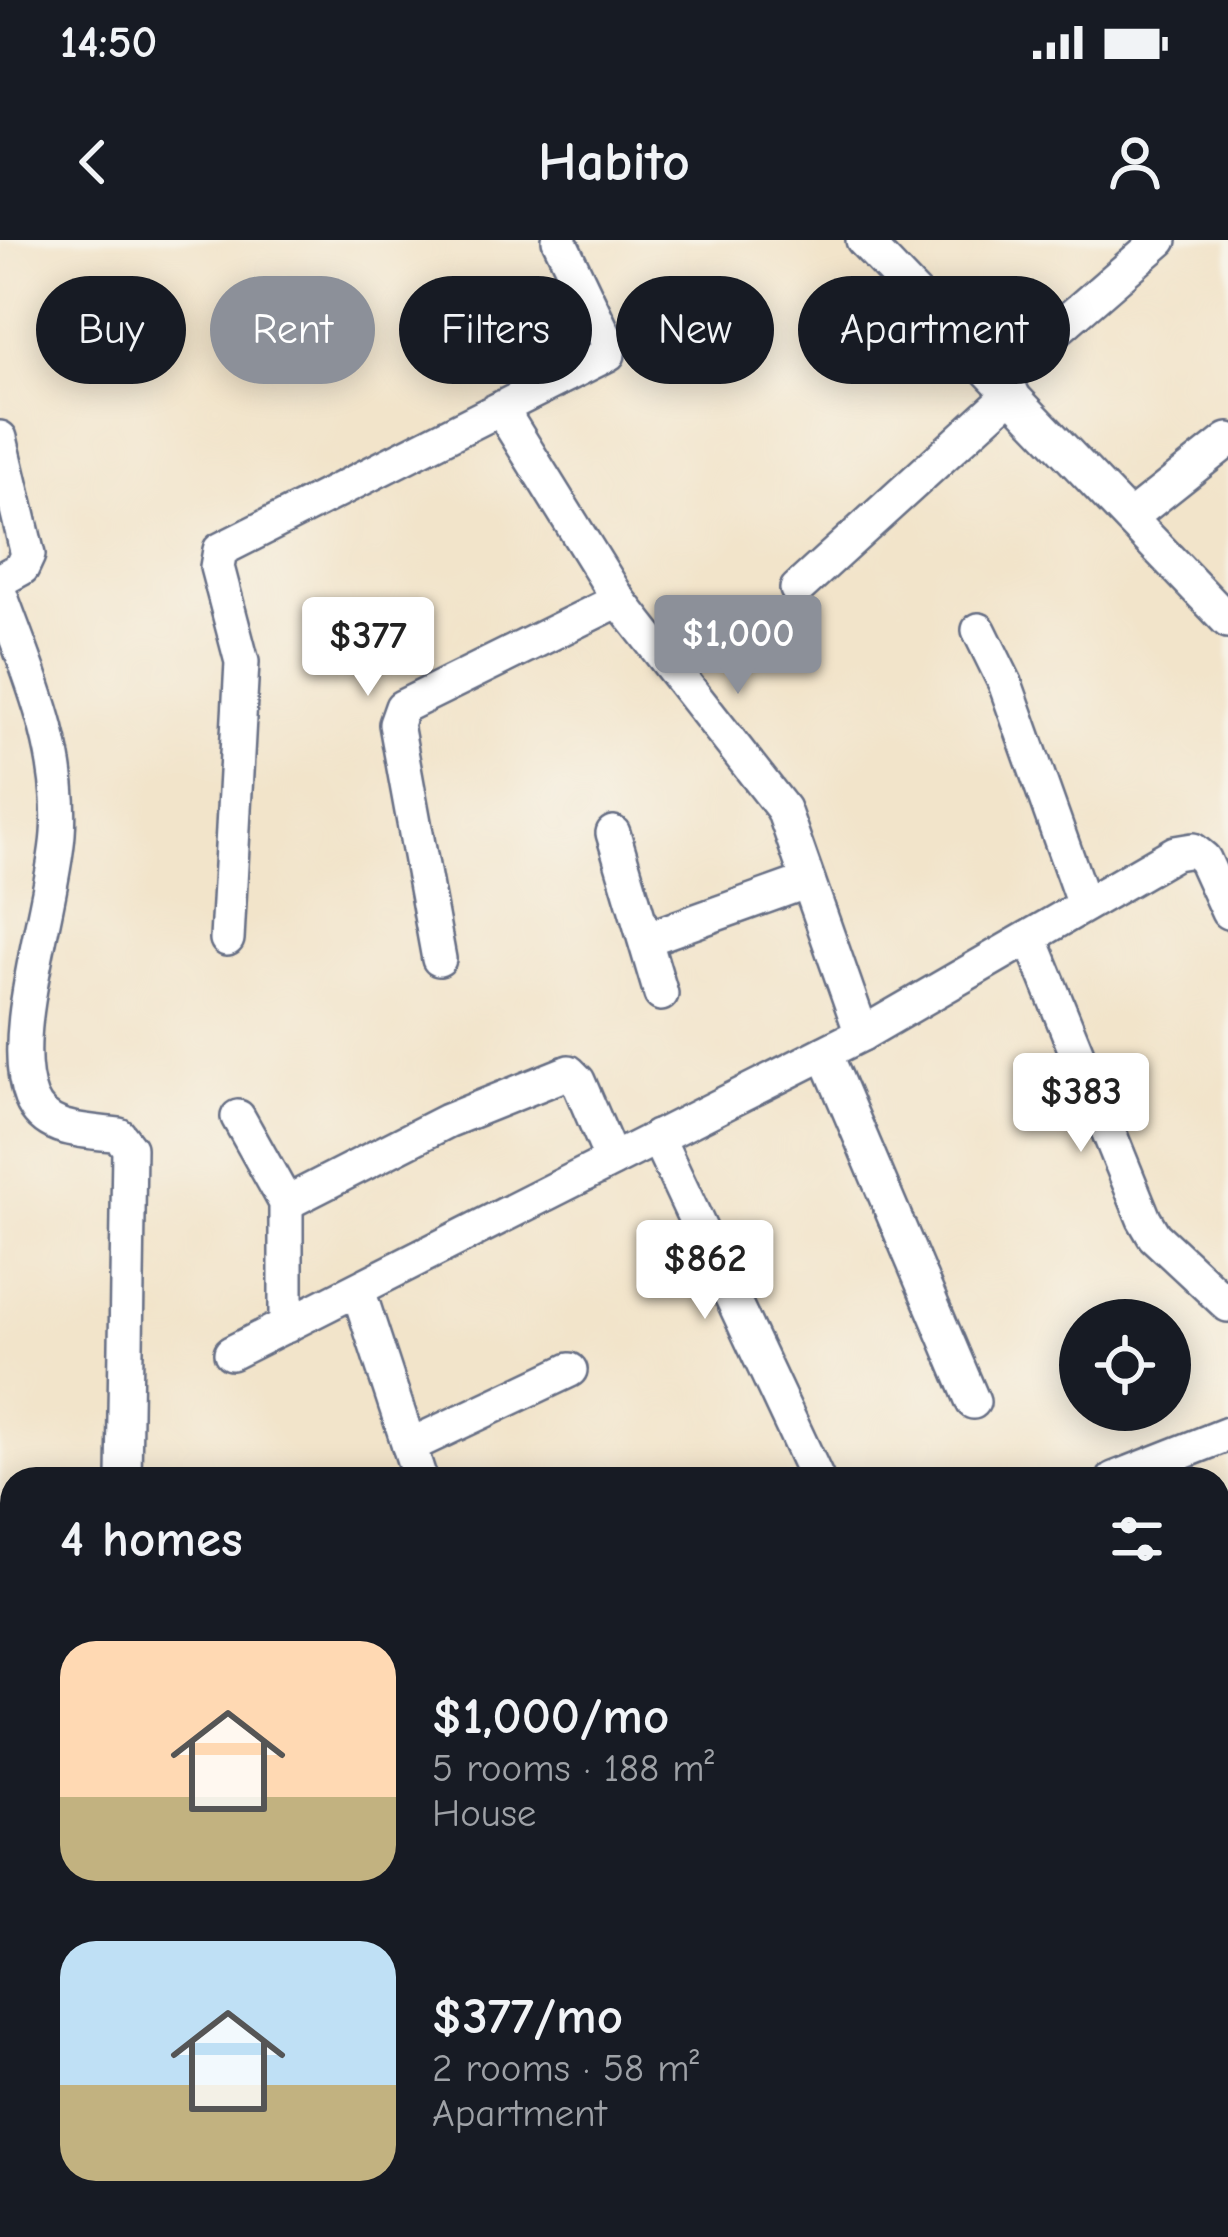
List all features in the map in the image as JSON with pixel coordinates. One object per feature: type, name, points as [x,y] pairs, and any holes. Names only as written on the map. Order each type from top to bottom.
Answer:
[{"type":"street","points":[[227,939],[242,662],[217,567],[220,550],[608,354],[608,343],[559,240]]},
{"type":"street","points":[[863,240],[1228,621]]},
{"type":"street","points":[[797,589],[1160,240]]},
{"type":"street","points":[[502,411],[619,600],[783,809],[862,1034]]},
{"type":"street","points":[[0,438],[28,555],[22,568],[0,580]]},
{"type":"street","points":[[1131,517],[1228,440]]},
{"type":"street","points":[[0,594],[50,731],[58,832],[11,1061],[42,1115],[59,1127],[119,1135],[129,1148],[124,1467]]},
{"type":"street","points":[[439,959],[396,724],[402,707],[619,600]]},
{"type":"street","points":[[980,630],[1005,683],[1084,904]]},
{"type":"street","points":[[613,833],[661,994]]},
{"type":"street","points":[[231,1353],[359,1293],[862,1034],[1174,853],[1192,850],[1204,860],[1228,912]]},
{"type":"street","points":[[646,939],[808,880]]},
{"type":"street","points":[[1031,940],[1144,1220],[1154,1236],[1228,1305]]},
{"type":"street","points":[[825,1052],[973,1402]]},
{"type":"street","points":[[286,1203],[447,1121],[569,1072],[578,1081],[612,1160]]},
{"type":"street","points":[[238,1117],[286,1203],[286,1326]]},
{"type":"street","points":[[657,1137],[811,1467]]},
{"type":"street","points":[[359,1293],[416,1467]]},
{"type":"street","points":[[409,1446],[569,1370]]},
{"type":"street","points":[[1144,1467],[1228,1434]]}]
